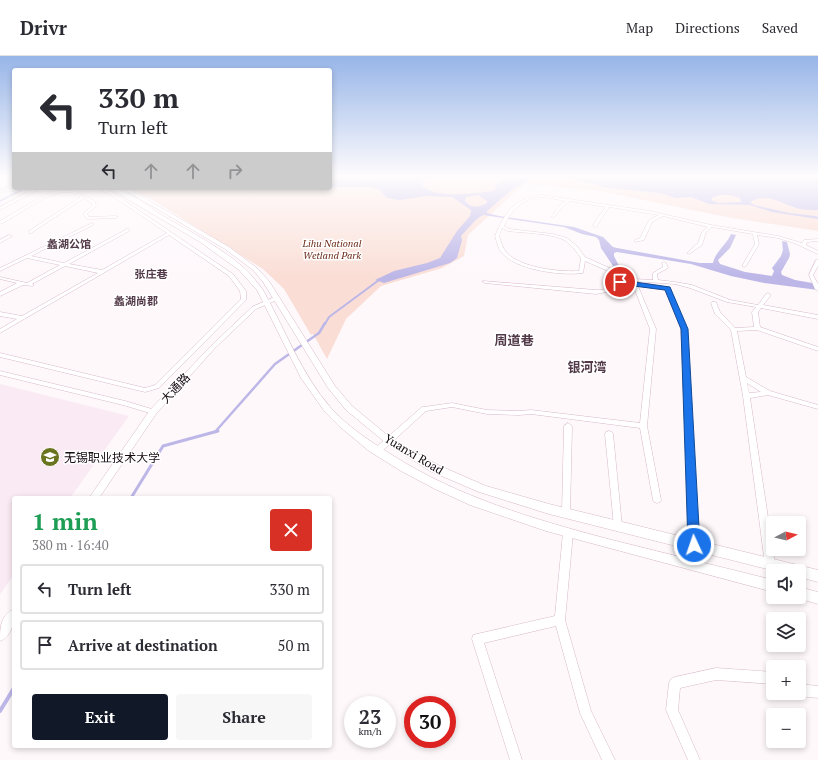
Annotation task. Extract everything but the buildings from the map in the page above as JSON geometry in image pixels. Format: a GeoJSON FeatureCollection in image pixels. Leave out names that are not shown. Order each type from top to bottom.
{"type":"FeatureCollection","features":[{"type":"Feature","properties":{"kind":"main road","name":"Yuanxi Road"},"geometry":{"type":"LineString","coordinates":[[149,211],[218,252],[250,278],[259,289],[296,360],[320,401],[340,423],[396,464],[476,504],[512,517],[766,584]]}},
{"type":"Feature","properties":{"kind":"main road","name":"Yuanxi Road"},"geometry":{"type":"LineString","coordinates":[[163,211],[227,248],[255,270],[266,281],[332,388],[349,408],[389,441],[434,468],[483,489],[566,513],[770,564]]}},
{"type":"Feature","properties":{"kind":"main road","name":"Yuanxi Road"},"geometry":{"type":"LineString","coordinates":[[806,573],[818,576]]}},
{"type":"Feature","properties":{"kind":"main road"},"geometry":{"type":"LineString","coordinates":[[806,595],[818,598]]}},
{"type":"Feature","properties":{"kind":"street"},"geometry":{"type":"LineString","coordinates":[[0,223],[21,211]]}},
{"type":"Feature","properties":{"kind":"street"},"geometry":{"type":"LineString","coordinates":[[30,232],[63,211]]}},
{"type":"Feature","properties":{"kind":"street"},"geometry":{"type":"LineString","coordinates":[[88,211],[84,214],[88,218],[116,217]]}},
{"type":"Feature","properties":{"kind":"street"},"geometry":{"type":"LineString","coordinates":[[0,355],[145,390],[157,387],[244,299],[243,291],[231,275],[136,211]]}},
{"type":"Feature","properties":{"kind":"street"},"geometry":{"type":"LineString","coordinates":[[512,211],[505,218],[497,236],[504,253],[514,261],[544,269],[568,273],[581,272],[583,258]]}},
{"type":"Feature","properties":{"kind":"street"},"geometry":{"type":"LineString","coordinates":[[553,217],[558,211]]}},
{"type":"Feature","properties":{"kind":"street"},"geometry":{"type":"LineString","coordinates":[[595,226],[598,217],[604,214],[606,211]]}},
{"type":"Feature","properties":{"kind":"street"},"geometry":{"type":"LineString","coordinates":[[637,211],[790,240],[818,253]]}},
{"type":"Feature","properties":{"kind":"street"},"geometry":{"type":"LineString","coordinates":[[637,241],[642,239],[650,222],[662,215]]}},
{"type":"Feature","properties":{"kind":"street"},"geometry":{"type":"LineString","coordinates":[[0,270],[92,224]]}},
{"type":"Feature","properties":{"kind":"street"},"geometry":{"type":"LineString","coordinates":[[689,253],[700,244],[704,232],[711,226]]}},
{"type":"Feature","properties":{"kind":"street"},"geometry":{"type":"LineString","coordinates":[[500,229],[553,235],[565,239],[575,247],[583,258],[633,280],[675,284],[692,288],[729,301],[818,317]]}},
{"type":"Feature","properties":{"kind":"street"},"geometry":{"type":"LineString","coordinates":[[28,284],[128,230]]}},
{"type":"Feature","properties":{"kind":"street"},"geometry":{"type":"LineString","coordinates":[[744,266],[757,244],[755,233]]}},
{"type":"Feature","properties":{"kind":"street"},"geometry":{"type":"LineString","coordinates":[[0,331],[170,234]]}},
{"type":"Feature","properties":{"kind":"street"},"geometry":{"type":"LineString","coordinates":[[0,242],[10,236]]}},
{"type":"Feature","properties":{"kind":"street"},"geometry":{"type":"LineString","coordinates":[[790,240],[818,240]]}},
{"type":"Feature","properties":{"kind":"street"},"geometry":{"type":"LineString","coordinates":[[803,246],[806,241]]}},
{"type":"Feature","properties":{"kind":"street"},"geometry":{"type":"LineString","coordinates":[[27,257],[102,272]]}},
{"type":"Feature","properties":{"kind":"street"},"geometry":{"type":"LineString","coordinates":[[818,261],[811,275],[818,289]]}},
{"type":"Feature","properties":{"kind":"street"},"geometry":{"type":"LineString","coordinates":[[582,266],[596,263]]}},
{"type":"Feature","properties":{"kind":"street"},"geometry":{"type":"LineString","coordinates":[[656,282],[655,273],[666,268],[664,263]]}},
{"type":"Feature","properties":{"kind":"street"},"geometry":{"type":"LineString","coordinates":[[0,278],[34,286]]}},
{"type":"Feature","properties":{"kind":"street"},"geometry":{"type":"LineString","coordinates":[[486,282],[596,292],[605,291],[610,285],[620,282],[667,289],[684,329],[694,545]]}},
{"type":"Feature","properties":{"kind":"street"},"geometry":{"type":"LineString","coordinates":[[0,294],[22,283]]}},
{"type":"Feature","properties":{"kind":"street"},"geometry":{"type":"LineString","coordinates":[[635,284],[653,329],[642,426],[657,500]]}},
{"type":"Feature","properties":{"kind":"street"},"geometry":{"type":"LineString","coordinates":[[757,328],[755,312],[768,295]]}},
{"type":"Feature","properties":{"kind":"street","name":"大通路"},"geometry":{"type":"LineString","coordinates":[[95,496],[153,412],[213,347],[254,308],[277,298]]}},
{"type":"Feature","properties":{"kind":"street"},"geometry":{"type":"LineString","coordinates":[[714,303],[718,313],[734,330],[746,396],[770,564]]}},
{"type":"Feature","properties":{"kind":"street"},"geometry":{"type":"LineString","coordinates":[[0,314],[22,318]]}},
{"type":"Feature","properties":{"kind":"street"},"geometry":{"type":"LineString","coordinates":[[734,330],[757,328],[818,349]]}},
{"type":"Feature","properties":{"kind":"street"},"geometry":{"type":"LineString","coordinates":[[0,373],[125,403],[153,412]]}},
{"type":"Feature","properties":{"kind":"street"},"geometry":{"type":"LineString","coordinates":[[743,378],[768,393],[818,407]]}},
{"type":"Feature","properties":{"kind":"street"},"geometry":{"type":"LineString","coordinates":[[746,396],[768,393]]}},
{"type":"Feature","properties":{"kind":"street"},"geometry":{"type":"LineString","coordinates":[[377,451],[424,409],[452,404],[487,412],[531,412],[642,426]]}},
{"type":"Feature","properties":{"kind":"street"},"geometry":{"type":"LineString","coordinates":[[566,513],[568,426]]}},
{"type":"Feature","properties":{"kind":"street"},"geometry":{"type":"LineString","coordinates":[[609,434],[618,526]]}},
{"type":"Feature","properties":{"kind":"street"},"geometry":{"type":"LineString","coordinates":[[568,533],[560,620],[586,713],[609,760]]}},
{"type":"Feature","properties":{"kind":"street"},"geometry":{"type":"LineString","coordinates":[[0,635],[12,618]]}},
{"type":"Feature","properties":{"kind":"street"},"geometry":{"type":"LineString","coordinates":[[516,760],[478,639],[560,620]]}},
{"type":"Feature","properties":{"kind":"street"},"geometry":{"type":"LineString","coordinates":[[694,760],[672,710],[675,683],[716,674],[766,678]]}},
{"type":"Feature","properties":{"kind":"street"},"geometry":{"type":"LineString","coordinates":[[806,691],[818,692]]}},
{"type":"Feature","properties":{"kind":"shaded area"},"geometry":{"type":"Polygon","coordinates":[[[471,211],[487,211],[487,213],[499,216],[574,227],[603,237],[613,247],[700,263],[713,263],[716,255],[731,234],[736,235],[730,248],[718,260],[720,264],[745,272],[772,276],[774,271],[772,268],[781,256],[783,250],[782,241],[787,242],[790,254],[781,272],[782,275],[795,280],[818,284],[818,290],[764,283],[731,276],[691,264],[617,252],[614,253],[614,256],[623,274],[616,275],[617,281],[607,280],[608,272],[613,266],[601,248],[599,240],[596,237],[582,234],[564,227],[483,215],[461,236],[462,240],[457,258],[450,263],[384,283],[375,280],[394,271],[427,263],[440,258],[457,231],[470,216],[471,211]]]}},
{"type":"Feature","properties":{"kind":"shaded area"},"geometry":{"type":"Polygon","coordinates":[[[768,211],[780,211],[815,216],[818,217],[818,219],[768,211]]]}},
{"type":"Feature","properties":{"kind":"shaded area","name":"无锡职业技术大学"},"geometry":{"type":"Polygon","coordinates":[[[0,384],[129,416],[71,496],[12,496],[12,578],[0,594],[0,384]]]}},
{"type":"Feature","properties":{"kind":"green space","name":"Lihu National Wetland Park"},"geometry":{"type":"Polygon","coordinates":[[[170,211],[495,211],[468,235],[464,256],[442,268],[381,286],[346,319],[327,359],[284,289],[263,269],[170,211]]]}},
{"type":"Feature","properties":{"kind":"green space"},"geometry":{"type":"Polygon","coordinates":[[[697,211],[818,211],[818,231],[732,218],[697,211]]]}},
{"type":"Feature","properties":{"kind":"waterway"},"geometry":{"type":"LineString","coordinates":[[325,324],[329,317],[379,280]]}},
{"type":"Feature","properties":{"kind":"waterway"},"geometry":{"type":"LineString","coordinates":[[215,432],[275,364],[319,333],[325,323]]}},
{"type":"Feature","properties":{"kind":"waterway"},"geometry":{"type":"LineString","coordinates":[[132,496],[163,446],[215,432]]}},
{"type":"Feature","properties":{"kind":"waterway"},"geometry":{"type":"LineString","coordinates":[[0,711],[12,691]]}},
{"type":"Feature","properties":{"kind":"place","name":"无锡职业技术大学"},"geometry":{"type":"Point","coordinates":[50,457]}},
{"type":"Feature","properties":{"kind":"district","name":"蠡湖公馆"},"geometry":{"type":"Point","coordinates":[69,244]}},
{"type":"Feature","properties":{"kind":"district","name":"张庄巷"},"geometry":{"type":"Point","coordinates":[151,274]}},
{"type":"Feature","properties":{"kind":"district","name":"蠡湖尚郡"},"geometry":{"type":"Point","coordinates":[136,301]}},
{"type":"Feature","properties":{"kind":"district","name":"周道巷"},"geometry":{"type":"Point","coordinates":[514,340]}},
{"type":"Feature","properties":{"kind":"district","name":"银河湾"},"geometry":{"type":"Point","coordinates":[587,367]}},
{"type":"Feature","properties":{"kind":"route"},"geometry":{"type":"LineString","coordinates":[[620,282],[667,289],[684,329],[694,545]]}}]}
